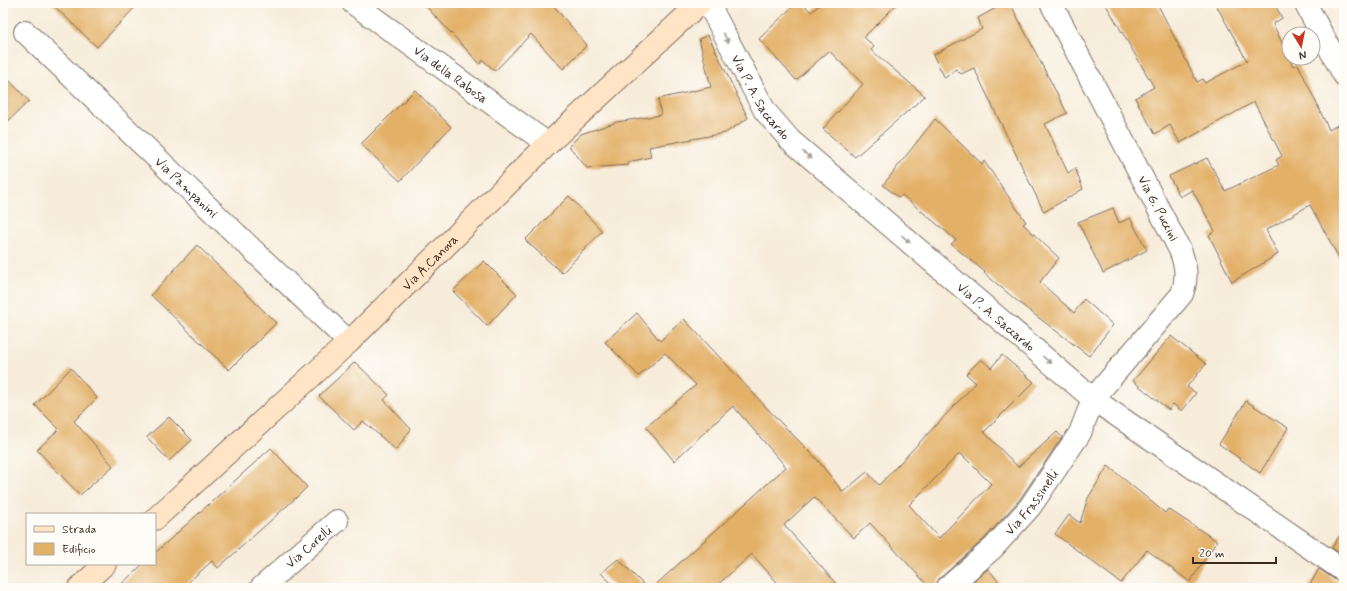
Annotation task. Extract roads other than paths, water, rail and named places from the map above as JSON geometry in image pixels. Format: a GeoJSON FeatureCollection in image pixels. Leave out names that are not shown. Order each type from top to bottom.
{"type":"FeatureCollection","features":[{"type":"Feature","properties":{"kind":"street","name":"Via della Rabosa"},"geometry":{"type":"LineString","coordinates":[[354,3],[548,144]]}},
{"type":"Feature","properties":{"kind":"street","name":"Via A.Canova"},"geometry":{"type":"LineString","coordinates":[[156,518],[349,342],[548,144],[700,3]]}},
{"type":"Feature","properties":{"kind":"street","name":"Via P. A. Saccardo"},"geometry":{"type":"LineString","coordinates":[[708,3],[764,111],[790,140],[1093,399],[1344,572]]}},
{"type":"Feature","properties":{"kind":"street","name":"Via G. Puccini"},"geometry":{"type":"LineString","coordinates":[[1051,3],[1180,250],[1187,273],[1182,294],[1093,399]]}},
{"type":"Feature","properties":{"kind":"street"},"geometry":{"type":"LineString","coordinates":[[1305,3],[1344,75]]}},
{"type":"Feature","properties":{"kind":"street","name":"Via Pampanini"},"geometry":{"type":"LineString","coordinates":[[24,32],[349,342]]}},
{"type":"Feature","properties":{"kind":"street","name":"Via Frassinelli"},"geometry":{"type":"LineString","coordinates":[[947,588],[993,548],[1030,507],[1080,433],[1093,399]]}},
{"type":"Feature","properties":{"kind":"street","name":"Via Corelli"},"geometry":{"type":"LineString","coordinates":[[261,588],[337,521]]}},
{"type":"Feature","properties":{"kind":"street"},"geometry":{"type":"LineString","coordinates":[[79,588],[104,565]]}}]}
